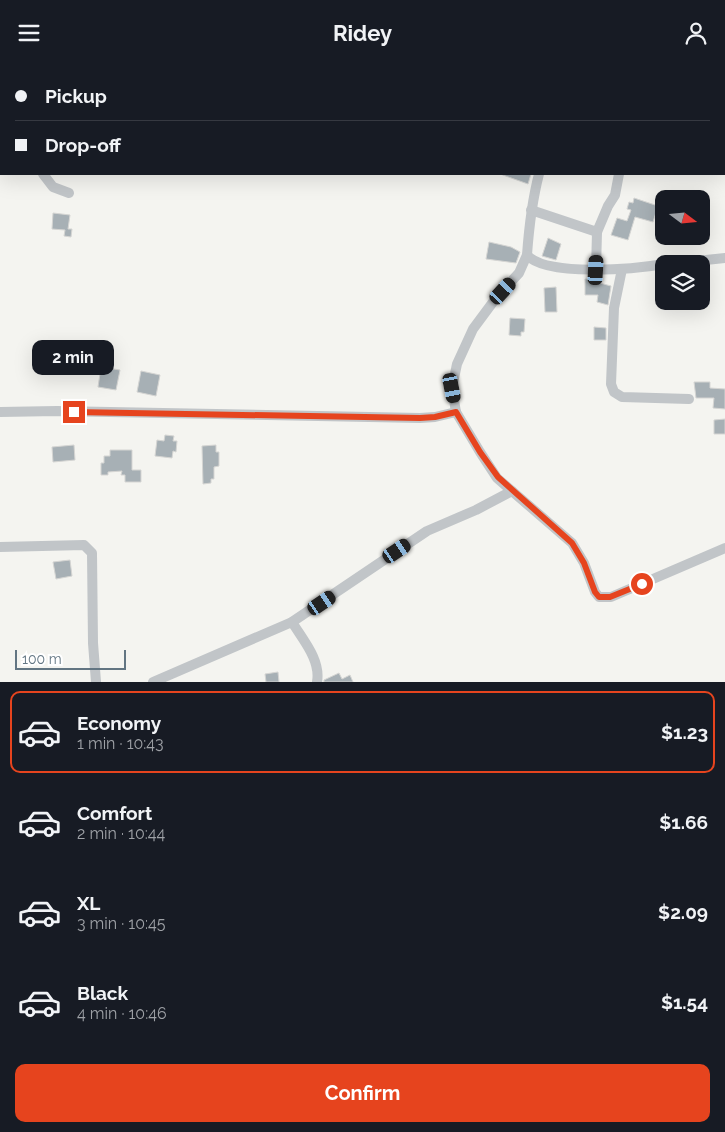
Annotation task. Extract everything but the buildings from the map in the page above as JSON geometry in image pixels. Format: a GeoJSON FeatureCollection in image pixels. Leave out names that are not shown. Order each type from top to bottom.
{"type":"FeatureCollection","features":[{"type":"Feature","properties":{"kind":"street"},"geometry":{"type":"LineString","coordinates":[[43,175],[53,187],[69,193]]}},
{"type":"Feature","properties":{"kind":"street"},"geometry":{"type":"LineString","coordinates":[[539,175],[531,210],[527,255],[519,273],[496,298],[473,329],[457,364],[452,388],[456,412],[480,452],[498,477],[572,543],[578,551],[595,592],[599,597],[610,597],[725,548]]}},
{"type":"Feature","properties":{"kind":"street"},"geometry":{"type":"LineString","coordinates":[[596,270],[597,232],[615,195],[619,175]]}},
{"type":"Feature","properties":{"kind":"street"},"geometry":{"type":"LineString","coordinates":[[531,210],[597,232]]}},
{"type":"Feature","properties":{"kind":"street"},"geometry":{"type":"LineString","coordinates":[[527,255],[533,261],[540,264],[596,270],[655,265]]}},
{"type":"Feature","properties":{"kind":"street"},"geometry":{"type":"LineString","coordinates":[[710,260],[725,258]]}},
{"type":"Feature","properties":{"kind":"street"},"geometry":{"type":"LineString","coordinates":[[622,269],[614,308],[612,389],[622,397],[689,399]]}},
{"type":"Feature","properties":{"kind":"street"},"geometry":{"type":"LineString","coordinates":[[0,413],[76,412],[420,418],[456,412]]}},
{"type":"Feature","properties":{"kind":"street"},"geometry":{"type":"LineString","coordinates":[[153,682],[292,622],[427,531],[476,510],[512,491]]}},
{"type":"Feature","properties":{"kind":"street"},"geometry":{"type":"LineString","coordinates":[[0,547],[84,545],[92,553],[93,643],[96,682]]}},
{"type":"Feature","properties":{"kind":"street"},"geometry":{"type":"LineString","coordinates":[[292,622],[315,659],[318,668],[317,682]]}},
{"type":"Feature","properties":{"kind":"route"},"geometry":{"type":"LineString","coordinates":[[74,412],[420,418],[456,412],[480,452],[498,477],[572,543],[584,563],[595,592],[599,597],[610,597],[642,584]]}}]}
